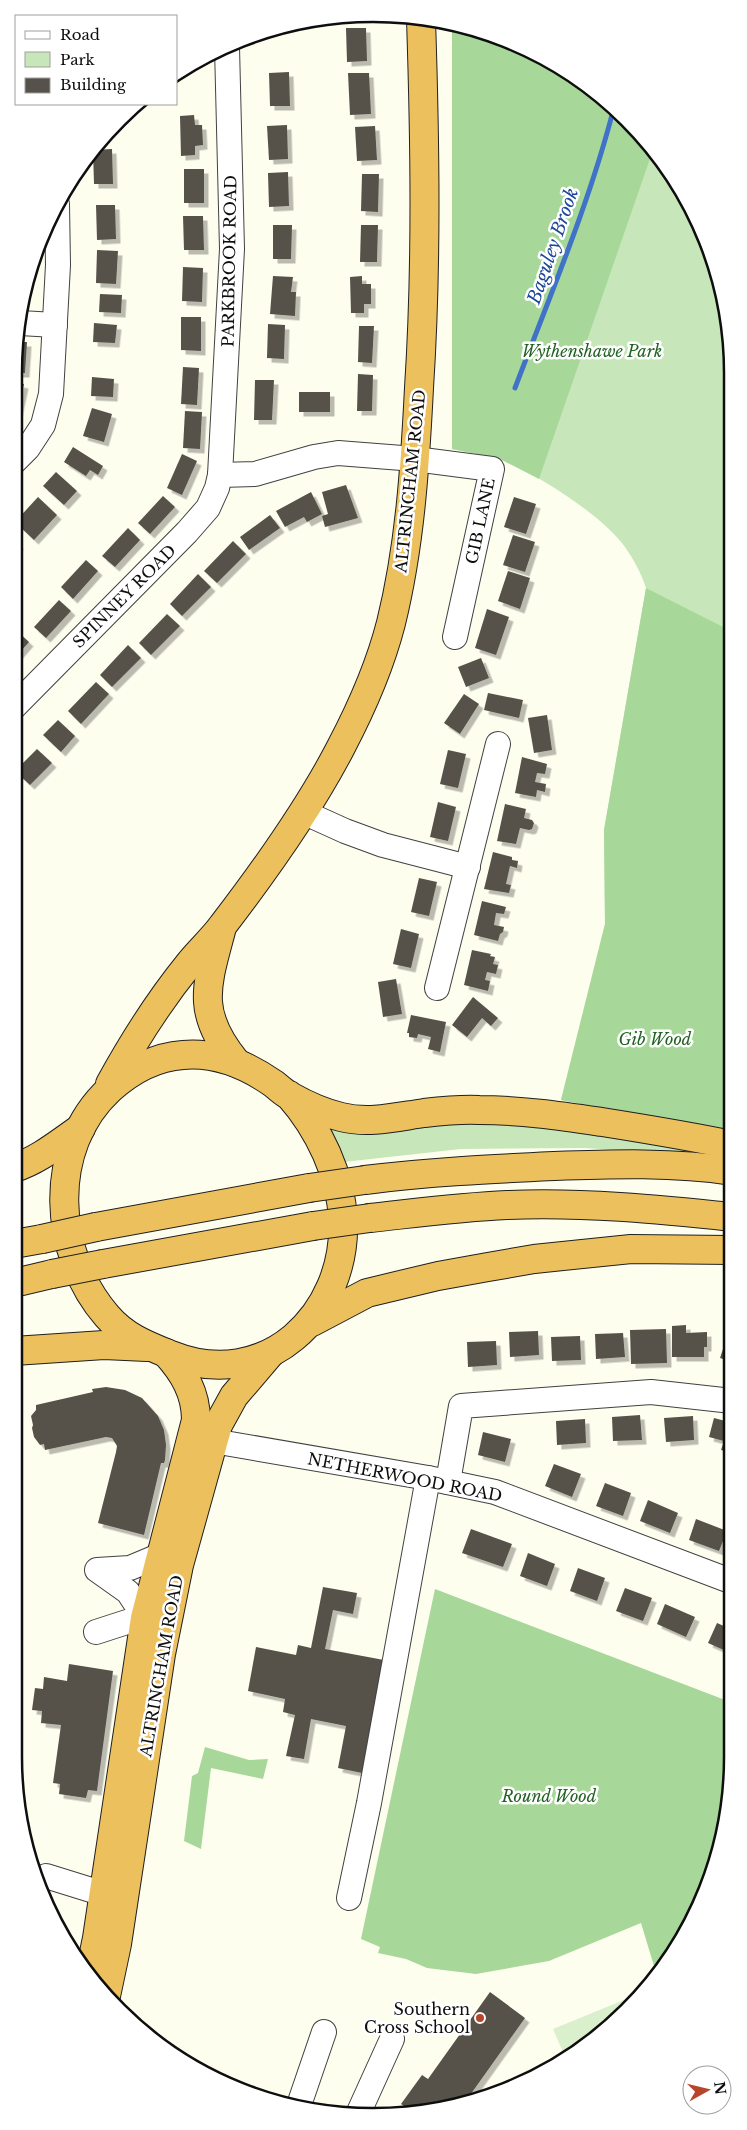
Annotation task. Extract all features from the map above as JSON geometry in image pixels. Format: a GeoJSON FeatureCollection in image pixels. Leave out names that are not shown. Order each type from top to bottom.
{"type":"FeatureCollection","features":[{"type":"Feature","properties":{"kind":"highway","name":"ALTRINCHAM ROAD"},"geometry":{"type":"LineString","coordinates":[[104,1094],[127,1052],[163,1000],[190,963],[222,927],[303,812],[341,747],[368,691],[390,627],[404,557],[415,459],[422,340],[426,200],[421,26]]}},
{"type":"Feature","properties":{"kind":"highway","name":"ALTRINCHAM ROAD"},"geometry":{"type":"LineString","coordinates":[[222,927],[210,974],[206,1000],[211,1022],[225,1048],[236,1062]]}},
{"type":"Feature","properties":{"kind":"highway"},"geometry":{"type":"LineString","coordinates":[[289,1095],[311,1123],[328,1158],[336,1183],[343,1220],[342,1248],[325,1302],[309,1324],[284,1346],[269,1355],[246,1362],[225,1364],[182,1360],[157,1350],[120,1330],[108,1318],[88,1289],[73,1255],[66,1224],[64,1194],[70,1159],[86,1117],[104,1094],[130,1073],[165,1058],[191,1054],[236,1062],[271,1082],[289,1095],[328,1113],[361,1120],[379,1120],[454,1110],[527,1111],[676,1134],[724,1143]]}},
{"type":"Feature","properties":{"kind":"highway"},"geometry":{"type":"LineString","coordinates":[[22,1166],[44,1154],[81,1128]]}},
{"type":"Feature","properties":{"kind":"highway"},"geometry":{"type":"LineString","coordinates":[[22,1243],[96,1226],[309,1188],[470,1169],[620,1164],[724,1169]]}},
{"type":"Feature","properties":{"kind":"highway"},"geometry":{"type":"LineString","coordinates":[[22,1281],[103,1264],[313,1226],[370,1218],[508,1205],[613,1207],[724,1216]]}},
{"type":"Feature","properties":{"kind":"highway"},"geometry":{"type":"LineString","coordinates":[[309,1324],[367,1293],[488,1266],[534,1259],[631,1249],[724,1250]]}},
{"type":"Feature","properties":{"kind":"highway"},"geometry":{"type":"LineString","coordinates":[[22,1350],[104,1345],[157,1350]]}},
{"type":"Feature","properties":{"kind":"highway","name":"ALTRINCHAM ROAD"},"geometry":{"type":"LineString","coordinates":[[91,1965],[104,1894],[145,1618],[196,1420],[196,1403],[190,1386],[157,1350]]}},
{"type":"Feature","properties":{"kind":"highway","name":"ALTRINCHAM ROAD"},"geometry":{"type":"LineString","coordinates":[[108,1986],[117,1944],[161,1654],[179,1565],[218,1425],[230,1403],[269,1355]]}},
{"type":"Feature","properties":{"kind":"street","name":"PARKBROOK ROAD"},"geometry":{"type":"LineString","coordinates":[[220,475],[232,250],[227,55]]}},
{"type":"Feature","properties":{"kind":"street"},"geometry":{"type":"LineString","coordinates":[[22,454],[43,425],[51,394],[58,265],[58,220]]}},
{"type":"Feature","properties":{"kind":"street"},"geometry":{"type":"LineString","coordinates":[[27,323],[55,325]]}},
{"type":"Feature","properties":{"kind":"street","name":"GIB LANE"},"geometry":{"type":"LineString","coordinates":[[220,475],[254,474],[314,457],[338,453],[415,459],[492,469],[455,637]]}},
{"type":"Feature","properties":{"kind":"street","name":"SPINNEY ROAD"},"geometry":{"type":"LineString","coordinates":[[22,699],[198,520],[213,497],[220,475]]}},
{"type":"Feature","properties":{"kind":"street"},"geometry":{"type":"LineString","coordinates":[[437,988],[498,744]]}},
{"type":"Feature","properties":{"kind":"street"},"geometry":{"type":"LineString","coordinates":[[303,812],[345,831],[383,845],[468,867]]}},
{"type":"Feature","properties":{"kind":"street"},"geometry":{"type":"LineString","coordinates":[[349,1898],[438,1480],[461,1406],[651,1392],[724,1400]]}},
{"type":"Feature","properties":{"kind":"street","name":"NETHERWOOD ROAD"},"geometry":{"type":"LineString","coordinates":[[213,1441],[438,1480],[502,1494],[724,1579]]}},
{"type":"Feature","properties":{"kind":"street"},"geometry":{"type":"LineString","coordinates":[[96,1632],[145,1618],[128,1592],[98,1570],[130,1568],[161,1555]]}},
{"type":"Feature","properties":{"kind":"street"},"geometry":{"type":"LineString","coordinates":[[46,1876],[104,1894]]}},
{"type":"Feature","properties":{"kind":"street"},"geometry":{"type":"LineString","coordinates":[[302,2100],[324,2032]]}},
{"type":"Feature","properties":{"kind":"street"},"geometry":{"type":"LineString","coordinates":[[361,2107],[392,2039]]}},
{"type":"Feature","properties":{"kind":"green space"},"geometry":{"type":"Polygon","coordinates":[[[452,31],[508,49],[569,82],[622,125],[650,158],[539,479],[500,459],[452,449],[452,31]]]}},
{"type":"Feature","properties":{"kind":"green space","name":"Wythenshawe Park"},"geometry":{"type":"Polygon","coordinates":[[[465,34],[508,49],[549,70],[587,95],[622,125],[652,160],[677,198],[698,239],[713,283],[724,351],[724,1131],[561,1100],[605,924],[604,830],[646,588],[637,567],[625,547],[615,535],[585,509],[550,485],[500,459],[452,449],[458,155],[465,34]]]}},
{"type":"Feature","properties":{"kind":"green space","name":"Gib Wood"},"geometry":{"type":"Polygon","coordinates":[[[646,588],[724,627],[724,1131],[561,1100],[605,924],[604,830],[646,588]]]}},
{"type":"Feature","properties":{"kind":"green space"},"geometry":{"type":"Polygon","coordinates":[[[471,1121],[582,1132],[706,1152],[707,1155],[583,1148],[461,1149],[344,1162],[327,1125],[471,1121]]]}},
{"type":"Feature","properties":{"kind":"green space","name":"Round Wood"},"geometry":{"type":"Polygon","coordinates":[[[435,1589],[724,1700],[724,1779],[713,1847],[698,1891],[688,1912],[654,1967],[641,1923],[549,1961],[476,1974],[427,1968],[406,1959],[378,1953],[380,1947],[361,1939],[435,1589]]]}},
{"type":"Feature","properties":{"kind":"green space"},"geometry":{"type":"Polygon","coordinates":[[[205,1747],[249,1760],[268,1759],[263,1779],[211,1768],[201,1849],[184,1841],[192,1776],[198,1773],[205,1747]]]}},
{"type":"Feature","properties":{"kind":"green space"},"geometry":{"type":"Polygon","coordinates":[[[628,1998],[587,2035],[563,2052],[553,2029],[628,1998]]]}},
{"type":"Feature","properties":{"kind":"building"},"geometry":{"type":"Polygon","coordinates":[[[346,28],[366,28],[367,61],[347,62],[346,28]]]}},
{"type":"Feature","properties":{"kind":"building"},"geometry":{"type":"Polygon","coordinates":[[[289,72],[290,106],[270,106],[269,73],[289,72]]]}},
{"type":"Feature","properties":{"kind":"building"},"geometry":{"type":"Polygon","coordinates":[[[348,73],[369,73],[371,114],[350,115],[348,73]]]}},
{"type":"Feature","properties":{"kind":"building"},"geometry":{"type":"Polygon","coordinates":[[[194,115],[195,125],[202,125],[203,145],[195,146],[195,155],[181,156],[180,116],[194,115]]]}},
{"type":"Feature","properties":{"kind":"building"},"geometry":{"type":"Polygon","coordinates":[[[287,125],[288,159],[269,160],[267,126],[287,125]]]}},
{"type":"Feature","properties":{"kind":"building"},"geometry":{"type":"Polygon","coordinates":[[[375,126],[377,160],[357,161],[355,127],[375,126]]]}},
{"type":"Feature","properties":{"kind":"building"},"geometry":{"type":"Polygon","coordinates":[[[104,149],[112,149],[113,184],[94,184],[93,162],[104,149]]]}},
{"type":"Feature","properties":{"kind":"building"},"geometry":{"type":"Polygon","coordinates":[[[184,169],[204,169],[204,203],[184,203],[184,169]]]}},
{"type":"Feature","properties":{"kind":"building"},"geometry":{"type":"Polygon","coordinates":[[[288,172],[289,206],[269,207],[268,173],[288,172]]]}},
{"type":"Feature","properties":{"kind":"building"},"geometry":{"type":"Polygon","coordinates":[[[362,174],[379,174],[378,212],[361,211],[362,174]]]}},
{"type":"Feature","properties":{"kind":"building"},"geometry":{"type":"Polygon","coordinates":[[[96,205],[115,205],[116,239],[97,240],[96,205]]]}},
{"type":"Feature","properties":{"kind":"building"},"geometry":{"type":"Polygon","coordinates":[[[183,216],[203,216],[204,250],[184,250],[183,216]]]}},
{"type":"Feature","properties":{"kind":"building"},"geometry":{"type":"Polygon","coordinates":[[[273,225],[292,225],[291,259],[273,259],[273,225]]]}},
{"type":"Feature","properties":{"kind":"building"},"geometry":{"type":"Polygon","coordinates":[[[361,225],[378,225],[377,262],[360,262],[361,225]]]}},
{"type":"Feature","properties":{"kind":"building"},"geometry":{"type":"Polygon","coordinates":[[[97,250],[118,251],[116,284],[96,283],[97,250]]]}},
{"type":"Feature","properties":{"kind":"building"},"geometry":{"type":"Polygon","coordinates":[[[183,267],[203,268],[202,302],[182,301],[183,267]]]}},
{"type":"Feature","properties":{"kind":"building"},"geometry":{"type":"Polygon","coordinates":[[[273,276],[293,277],[291,292],[296,292],[295,316],[270,314],[273,276]]]}},
{"type":"Feature","properties":{"kind":"building"},"geometry":{"type":"Polygon","coordinates":[[[362,276],[362,284],[371,284],[371,304],[364,304],[364,313],[351,313],[350,277],[362,276]]]}},
{"type":"Feature","properties":{"kind":"building"},"geometry":{"type":"Polygon","coordinates":[[[100,294],[122,295],[121,313],[99,312],[100,294]]]}},
{"type":"Feature","properties":{"kind":"building"},"geometry":{"type":"Polygon","coordinates":[[[181,317],[201,317],[201,351],[181,350],[181,317]]]}},
{"type":"Feature","properties":{"kind":"building"},"geometry":{"type":"Polygon","coordinates":[[[94,323],[117,325],[115,343],[93,342],[94,323]]]}},
{"type":"Feature","properties":{"kind":"building"},"geometry":{"type":"Polygon","coordinates":[[[268,324],[285,325],[284,359],[267,358],[268,324]]]}},
{"type":"Feature","properties":{"kind":"building"},"geometry":{"type":"Polygon","coordinates":[[[359,326],[374,326],[372,363],[358,362],[359,326]]]}},
{"type":"Feature","properties":{"kind":"building"},"geometry":{"type":"Polygon","coordinates":[[[24,342],[27,342],[25,373],[22,373],[23,351],[24,342]]]}},
{"type":"Feature","properties":{"kind":"building"},"geometry":{"type":"Polygon","coordinates":[[[183,367],[199,368],[197,405],[181,404],[183,367]]]}},
{"type":"Feature","properties":{"kind":"building"},"geometry":{"type":"Polygon","coordinates":[[[358,374],[373,375],[372,411],[357,411],[358,374]]]}},
{"type":"Feature","properties":{"kind":"building"},"geometry":{"type":"Polygon","coordinates":[[[92,377],[114,379],[113,397],[91,396],[92,377]]]}},
{"type":"Feature","properties":{"kind":"building"},"geometry":{"type":"Polygon","coordinates":[[[255,380],[274,380],[272,420],[254,420],[255,380]]]}},
{"type":"Feature","properties":{"kind":"building"},"geometry":{"type":"Polygon","coordinates":[[[299,392],[330,392],[330,412],[299,412],[299,392]]]}},
{"type":"Feature","properties":{"kind":"building"},"geometry":{"type":"Polygon","coordinates":[[[92,408],[112,414],[104,442],[83,436],[92,408]]]}},
{"type":"Feature","properties":{"kind":"building"},"geometry":{"type":"Polygon","coordinates":[[[185,411],[202,412],[200,449],[183,448],[185,411]]]}},
{"type":"Feature","properties":{"kind":"building"},"geometry":{"type":"Polygon","coordinates":[[[73,447],[103,466],[98,475],[90,470],[86,476],[64,462],[73,447]]]}},
{"type":"Feature","properties":{"kind":"building"},"geometry":{"type":"Polygon","coordinates":[[[182,454],[197,461],[182,495],[167,488],[182,454]]]}},
{"type":"Feature","properties":{"kind":"building"},"geometry":{"type":"Polygon","coordinates":[[[56,472],[77,491],[64,505],[43,486],[56,472]]]}},
{"type":"Feature","properties":{"kind":"building"},"geometry":{"type":"Polygon","coordinates":[[[346,485],[358,518],[325,527],[322,516],[328,514],[322,492],[346,485]]]}},
{"type":"Feature","properties":{"kind":"building"},"geometry":{"type":"Polygon","coordinates":[[[311,492],[322,514],[307,522],[304,517],[285,527],[276,511],[311,492]]]}},
{"type":"Feature","properties":{"kind":"building"},"geometry":{"type":"Polygon","coordinates":[[[163,496],[175,507],[150,534],[138,523],[163,496]]]}},
{"type":"Feature","properties":{"kind":"building"},"geometry":{"type":"Polygon","coordinates":[[[38,497],[57,515],[34,540],[22,529],[22,514],[38,497]]]}},
{"type":"Feature","properties":{"kind":"building"},"geometry":{"type":"Polygon","coordinates":[[[514,497],[536,504],[526,534],[504,527],[514,497]]]}},
{"type":"Feature","properties":{"kind":"building"},"geometry":{"type":"Polygon","coordinates":[[[270,515],[280,528],[249,550],[240,537],[270,515]]]}},
{"type":"Feature","properties":{"kind":"building"},"geometry":{"type":"Polygon","coordinates":[[[128,528],[140,540],[115,567],[102,556],[128,528]]]}},
{"type":"Feature","properties":{"kind":"building"},"geometry":{"type":"Polygon","coordinates":[[[513,535],[535,542],[525,572],[503,565],[513,535]]]}},
{"type":"Feature","properties":{"kind":"building"},"geometry":{"type":"Polygon","coordinates":[[[233,541],[246,554],[217,583],[204,571],[233,541]]]}},
{"type":"Feature","properties":{"kind":"building"},"geometry":{"type":"Polygon","coordinates":[[[86,560],[98,571],[73,599],[61,587],[86,560]]]}},
{"type":"Feature","properties":{"kind":"building"},"geometry":{"type":"Polygon","coordinates":[[[508,571],[530,578],[520,609],[498,601],[508,571]]]}},
{"type":"Feature","properties":{"kind":"building"},"geometry":{"type":"Polygon","coordinates":[[[198,574],[211,587],[182,616],[170,604],[198,574]]]}},
{"type":"Feature","properties":{"kind":"building"},"geometry":{"type":"Polygon","coordinates":[[[59,600],[71,611],[46,638],[34,627],[59,600]]]}},
{"type":"Feature","properties":{"kind":"building"},"geometry":{"type":"Polygon","coordinates":[[[487,609],[509,617],[496,655],[475,648],[487,609]]]}},
{"type":"Feature","properties":{"kind":"building"},"geometry":{"type":"Polygon","coordinates":[[[167,614],[180,626],[151,655],[139,643],[167,614]]]}},
{"type":"Feature","properties":{"kind":"building"},"geometry":{"type":"Polygon","coordinates":[[[22,636],[29,642],[22,650],[22,636]]]}},
{"type":"Feature","properties":{"kind":"building"},"geometry":{"type":"Polygon","coordinates":[[[128,645],[141,658],[112,687],[100,675],[128,645]]]}},
{"type":"Feature","properties":{"kind":"building"},"geometry":{"type":"Polygon","coordinates":[[[481,658],[489,678],[466,687],[458,667],[481,658]]]}},
{"type":"Feature","properties":{"kind":"building"},"geometry":{"type":"Polygon","coordinates":[[[96,682],[109,694],[81,724],[68,711],[96,682]]]}},
{"type":"Feature","properties":{"kind":"building"},"geometry":{"type":"Polygon","coordinates":[[[488,693],[523,700],[519,718],[484,710],[488,693]]]}},
{"type":"Feature","properties":{"kind":"building"},"geometry":{"type":"Polygon","coordinates":[[[464,694],[479,704],[460,734],[444,723],[464,694]]]}},
{"type":"Feature","properties":{"kind":"building"},"geometry":{"type":"Polygon","coordinates":[[[547,715],[552,750],[534,753],[528,718],[547,715]]]}},
{"type":"Feature","properties":{"kind":"building"},"geometry":{"type":"Polygon","coordinates":[[[58,720],[75,736],[61,752],[43,735],[58,720]]]}},
{"type":"Feature","properties":{"kind":"building"},"geometry":{"type":"Polygon","coordinates":[[[37,749],[52,763],[30,785],[22,778],[22,764],[37,749]]]}},
{"type":"Feature","properties":{"kind":"building"},"geometry":{"type":"Polygon","coordinates":[[[448,750],[466,754],[458,788],[440,784],[448,750]]]}},
{"type":"Feature","properties":{"kind":"building"},"geometry":{"type":"Polygon","coordinates":[[[522,757],[547,764],[545,774],[537,773],[535,782],[546,784],[545,792],[537,790],[536,797],[515,793],[522,757]]]}},
{"type":"Feature","properties":{"kind":"building"},"geometry":{"type":"Polygon","coordinates":[[[438,802],[456,807],[448,841],[430,837],[438,802]]]}},
{"type":"Feature","properties":{"kind":"building"},"geometry":{"type":"Polygon","coordinates":[[[505,804],[526,809],[524,818],[532,820],[534,823],[532,829],[520,828],[516,844],[497,841],[505,804]]]}},
{"type":"Feature","properties":{"kind":"building"},"geometry":{"type":"Polygon","coordinates":[[[493,852],[512,857],[512,860],[518,861],[517,868],[510,866],[506,884],[511,885],[509,893],[484,889],[493,852]]]}},
{"type":"Feature","properties":{"kind":"building"},"geometry":{"type":"Polygon","coordinates":[[[419,878],[437,882],[429,916],[411,912],[419,878]]]}},
{"type":"Feature","properties":{"kind":"building"},"geometry":{"type":"Polygon","coordinates":[[[482,901],[506,907],[504,914],[496,913],[494,925],[504,927],[498,941],[474,935],[482,901]]]}},
{"type":"Feature","properties":{"kind":"building"},"geometry":{"type":"Polygon","coordinates":[[[401,929],[419,934],[411,968],[393,964],[401,929]]]}},
{"type":"Feature","properties":{"kind":"building"},"geometry":{"type":"Polygon","coordinates":[[[472,950],[491,954],[490,956],[495,957],[493,964],[498,965],[496,974],[487,972],[485,980],[490,981],[488,991],[464,985],[472,950]]]}},
{"type":"Feature","properties":{"kind":"building"},"geometry":{"type":"Polygon","coordinates":[[[396,979],[402,1014],[383,1017],[378,982],[396,979]]]}},
{"type":"Feature","properties":{"kind":"building"},"geometry":{"type":"Polygon","coordinates":[[[473,997],[498,1018],[491,1026],[482,1018],[467,1037],[452,1025],[473,997]]]}},
{"type":"Feature","properties":{"kind":"building"},"geometry":{"type":"Polygon","coordinates":[[[411,1015],[446,1022],[440,1052],[428,1049],[431,1037],[418,1034],[417,1038],[409,1037],[409,1033],[407,1033],[411,1015]]]}},
{"type":"Feature","properties":{"kind":"building"},"geometry":{"type":"Polygon","coordinates":[[[686,1325],[686,1333],[707,1332],[707,1347],[704,1347],[704,1357],[672,1357],[672,1326],[686,1325]]]}},
{"type":"Feature","properties":{"kind":"building"},"geometry":{"type":"Polygon","coordinates":[[[666,1329],[667,1363],[631,1364],[630,1330],[666,1329]]]}},
{"type":"Feature","properties":{"kind":"building"},"geometry":{"type":"Polygon","coordinates":[[[538,1331],[539,1355],[510,1357],[509,1332],[538,1331]]]}},
{"type":"Feature","properties":{"kind":"building"},"geometry":{"type":"Polygon","coordinates":[[[623,1333],[625,1357],[596,1359],[595,1334],[623,1333]]]}},
{"type":"Feature","properties":{"kind":"building"},"geometry":{"type":"Polygon","coordinates":[[[580,1336],[581,1360],[552,1361],[551,1337],[580,1336]]]}},
{"type":"Feature","properties":{"kind":"building"},"geometry":{"type":"Polygon","coordinates":[[[496,1341],[497,1365],[468,1367],[467,1342],[496,1341]]]}},
{"type":"Feature","properties":{"kind":"building"},"geometry":{"type":"Polygon","coordinates":[[[724,1346],[724,1359],[720,1358],[724,1346]]]}},
{"type":"Feature","properties":{"kind":"building"},"geometry":{"type":"Polygon","coordinates":[[[106,1387],[125,1390],[142,1398],[158,1416],[164,1430],[165,1460],[164,1463],[161,1463],[144,1535],[98,1523],[117,1446],[112,1438],[106,1437],[45,1450],[44,1444],[40,1445],[34,1437],[31,1416],[36,1410],[36,1405],[93,1392],[92,1389],[106,1387]]]}},
{"type":"Feature","properties":{"kind":"building"},"geometry":{"type":"Polygon","coordinates":[[[640,1415],[642,1440],[613,1441],[612,1417],[640,1415]]]}},
{"type":"Feature","properties":{"kind":"building"},"geometry":{"type":"Polygon","coordinates":[[[693,1416],[694,1440],[666,1442],[664,1418],[693,1416]]]}},
{"type":"Feature","properties":{"kind":"building"},"geometry":{"type":"Polygon","coordinates":[[[714,1418],[724,1421],[724,1441],[709,1437],[714,1418]]]}},
{"type":"Feature","properties":{"kind":"building"},"geometry":{"type":"Polygon","coordinates":[[[585,1419],[586,1443],[557,1445],[556,1421],[585,1419]]]}},
{"type":"Feature","properties":{"kind":"building"},"geometry":{"type":"Polygon","coordinates":[[[483,1432],[511,1439],[505,1462],[478,1455],[483,1432]]]}},
{"type":"Feature","properties":{"kind":"building"},"geometry":{"type":"Polygon","coordinates":[[[554,1464],[581,1474],[572,1497],[545,1486],[554,1464]]]}},
{"type":"Feature","properties":{"kind":"building"},"geometry":{"type":"Polygon","coordinates":[[[605,1483],[631,1493],[623,1516],[596,1506],[605,1483]]]}},
{"type":"Feature","properties":{"kind":"building"},"geometry":{"type":"Polygon","coordinates":[[[648,1500],[678,1513],[670,1533],[640,1521],[648,1500]]]}},
{"type":"Feature","properties":{"kind":"building"},"geometry":{"type":"Polygon","coordinates":[[[696,1519],[724,1530],[724,1538],[719,1551],[689,1540],[696,1519]]]}},
{"type":"Feature","properties":{"kind":"building"},"geometry":{"type":"Polygon","coordinates":[[[471,1529],[512,1544],[503,1567],[462,1553],[471,1529]]]}},
{"type":"Feature","properties":{"kind":"building"},"geometry":{"type":"Polygon","coordinates":[[[528,1553],[555,1564],[547,1586],[520,1576],[528,1553]]]}},
{"type":"Feature","properties":{"kind":"building"},"geometry":{"type":"Polygon","coordinates":[[[578,1568],[605,1578],[597,1601],[570,1591],[578,1568]]]}},
{"type":"Feature","properties":{"kind":"building"},"geometry":{"type":"Polygon","coordinates":[[[323,1587],[357,1593],[353,1614],[333,1610],[325,1649],[384,1660],[362,1773],[338,1768],[346,1726],[311,1719],[304,1759],[286,1756],[295,1715],[283,1712],[285,1699],[248,1691],[256,1647],[296,1655],[298,1645],[311,1648],[323,1587]]]}},
{"type":"Feature","properties":{"kind":"building"},"geometry":{"type":"Polygon","coordinates":[[[625,1588],[652,1598],[643,1621],[616,1611],[625,1588]]]}},
{"type":"Feature","properties":{"kind":"building"},"geometry":{"type":"Polygon","coordinates":[[[665,1604],[695,1617],[686,1637],[657,1624],[665,1604]]]}},
{"type":"Feature","properties":{"kind":"building"},"geometry":{"type":"Polygon","coordinates":[[[717,1623],[724,1626],[724,1650],[708,1643],[717,1623]]]}},
{"type":"Feature","properties":{"kind":"building"},"geometry":{"type":"Polygon","coordinates":[[[69,1664],[113,1671],[97,1791],[88,1790],[86,1798],[59,1794],[60,1784],[53,1783],[61,1725],[41,1723],[42,1711],[32,1710],[35,1688],[43,1689],[44,1677],[67,1681],[69,1664]]]}},
{"type":"Feature","properties":{"kind":"building"},"geometry":{"type":"Polygon","coordinates":[[[490,1992],[525,2018],[471,2094],[442,2101],[404,2106],[401,2104],[422,2075],[428,2079],[490,1992]]]}},
{"type":"Feature","properties":{"kind":"waterway","name":"Baguley Brook"},"geometry":{"type":"LineString","coordinates":[[515,388],[580,216],[612,116]]}},
{"type":"Feature","properties":{"kind":"place","name":"Southern Cross School"},"geometry":{"type":"Point","coordinates":[480,2018]}}]}
